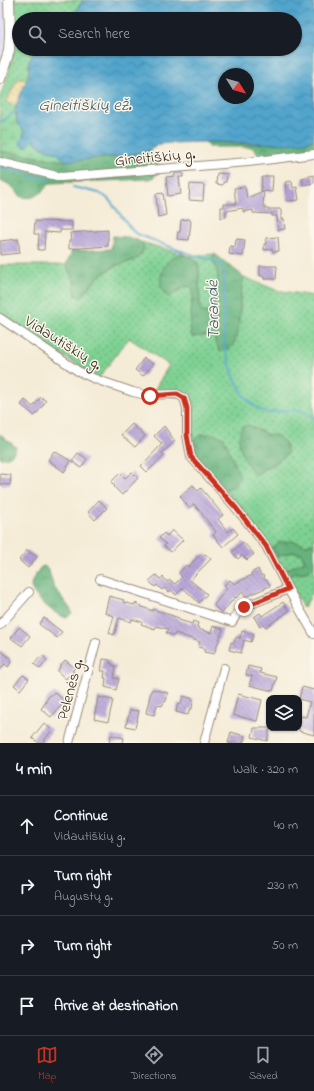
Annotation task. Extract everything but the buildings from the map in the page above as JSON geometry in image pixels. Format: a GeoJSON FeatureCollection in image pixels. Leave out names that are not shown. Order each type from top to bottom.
{"type":"FeatureCollection","features":[{"type":"Feature","properties":{"kind":"street"},"geometry":{"type":"LineString","coordinates":[[0,79],[9,51],[9,0]]}},
{"type":"Feature","properties":{"kind":"street","name":"Gineitiškių g."},"geometry":{"type":"LineString","coordinates":[[0,162],[61,177],[248,162],[314,154]]}},
{"type":"Feature","properties":{"kind":"street","name":"Vidautiškių g."},"geometry":{"type":"LineString","coordinates":[[0,318],[78,371],[95,379],[146,395],[177,394],[184,398],[187,408],[187,435],[191,457],[236,508],[266,546],[288,589]]}},
{"type":"Feature","properties":{"kind":"street"},"geometry":{"type":"LineString","coordinates":[[100,579],[232,622],[244,607],[288,589],[314,634]]}},
{"type":"Feature","properties":{"kind":"street"},"geometry":{"type":"LineString","coordinates":[[0,625],[29,592]]}},
{"type":"Feature","properties":{"kind":"street","name":"Pelenės g."},"geometry":{"type":"LineString","coordinates":[[69,742],[96,642]]}},
{"type":"Feature","properties":{"kind":"street"},"geometry":{"type":"LineString","coordinates":[[204,743],[224,668]]}},
{"type":"Feature","properties":{"kind":"shaded area"},"geometry":{"type":"Polygon","coordinates":[[[0,0],[4,0],[6,15],[5,42],[0,64],[0,0]]]}},
{"type":"Feature","properties":{"kind":"green space"},"geometry":{"type":"Polygon","coordinates":[[[13,0],[83,0],[76,12],[13,12],[13,0]]]}},
{"type":"Feature","properties":{"kind":"green space"},"geometry":{"type":"Polygon","coordinates":[[[32,56],[29,60],[29,74],[15,111],[0,125],[0,96],[6,81],[12,57],[32,56]]]}},
{"type":"Feature","properties":{"kind":"green space"},"geometry":{"type":"Polygon","coordinates":[[[15,111],[17,122],[24,131],[23,137],[20,141],[28,146],[33,140],[40,147],[57,153],[65,161],[0,151],[0,125],[15,111]]]}},
{"type":"Feature","properties":{"kind":"green space"},"geometry":{"type":"Polygon","coordinates":[[[314,139],[314,151],[259,157],[255,149],[251,147],[208,147],[206,142],[249,144],[307,142],[314,139]]]}},
{"type":"Feature","properties":{"kind":"green space"},"geometry":{"type":"Polygon","coordinates":[[[150,150],[158,163],[157,174],[153,178],[149,179],[50,183],[37,196],[29,198],[19,196],[16,190],[0,180],[0,151],[65,161],[126,156],[150,150]]]}},
{"type":"Feature","properties":{"kind":"green space"},"geometry":{"type":"Polygon","coordinates":[[[113,236],[138,240],[144,246],[140,255],[134,260],[106,271],[96,278],[81,298],[76,296],[74,281],[66,265],[72,251],[111,249],[113,236]]]}},
{"type":"Feature","properties":{"kind":"green space"},"geometry":{"type":"Polygon","coordinates":[[[141,242],[183,254],[174,256],[176,293],[184,287],[189,286],[193,289],[190,328],[192,336],[214,335],[220,352],[230,347],[236,339],[244,277],[276,290],[314,296],[314,543],[306,545],[292,541],[271,549],[224,489],[191,442],[189,402],[187,397],[152,394],[169,365],[129,338],[99,378],[48,347],[0,313],[0,265],[66,265],[74,281],[76,296],[81,298],[99,276],[118,265],[134,260],[142,253],[143,246],[141,242]],[[248,425],[257,474],[278,462],[278,436],[268,435],[248,425]]]}},
{"type":"Feature","properties":{"kind":"green space"},"geometry":{"type":"Polygon","coordinates":[[[183,254],[196,262],[199,267],[200,308],[202,312],[207,313],[212,309],[214,303],[218,277],[217,270],[212,260],[215,254],[244,277],[236,339],[230,347],[220,352],[213,335],[192,337],[190,328],[193,289],[189,286],[186,287],[169,297],[162,291],[160,282],[164,267],[172,258],[183,254]]]}},
{"type":"Feature","properties":{"kind":"green space"},"geometry":{"type":"Polygon","coordinates":[[[215,254],[213,260],[217,274],[216,290],[212,309],[207,313],[202,312],[200,309],[197,262],[189,256],[215,254]]]}},
{"type":"Feature","properties":{"kind":"green space"},"geometry":{"type":"Polygon","coordinates":[[[248,425],[268,435],[278,436],[285,443],[288,453],[280,460],[254,475],[241,452],[239,440],[242,427],[248,425]]]}},
{"type":"Feature","properties":{"kind":"green space"},"geometry":{"type":"Polygon","coordinates":[[[0,434],[16,447],[14,453],[6,458],[0,458],[0,434]]]}},
{"type":"Feature","properties":{"kind":"green space"},"geometry":{"type":"Polygon","coordinates":[[[202,434],[214,434],[224,438],[240,477],[238,482],[232,487],[224,489],[199,462],[191,442],[202,434]]]}},
{"type":"Feature","properties":{"kind":"green space"},"geometry":{"type":"Polygon","coordinates":[[[292,541],[306,545],[314,543],[314,566],[309,571],[286,576],[283,571],[305,560],[301,553],[292,552],[276,557],[271,549],[280,542],[292,541]]]}},
{"type":"Feature","properties":{"kind":"green space"},"geometry":{"type":"Polygon","coordinates":[[[292,552],[301,553],[305,560],[283,571],[276,557],[292,552]]]}},
{"type":"Feature","properties":{"kind":"green space"},"geometry":{"type":"Polygon","coordinates":[[[44,566],[48,569],[54,587],[71,610],[72,613],[67,618],[57,614],[40,600],[32,590],[32,581],[41,567],[44,566]]]}},
{"type":"Feature","properties":{"kind":"green space"},"geometry":{"type":"Polygon","coordinates":[[[314,566],[313,589],[307,603],[303,608],[286,576],[309,571],[314,566]]]}},
{"type":"Feature","properties":{"kind":"sand"},"geometry":{"type":"Polygon","coordinates":[[[18,79],[27,80],[16,105],[10,104],[6,102],[18,79]]]}},
{"type":"Feature","properties":{"kind":"water","name":"Gineitiškių ež."},"geometry":{"type":"Polygon","coordinates":[[[83,0],[314,0],[314,139],[307,142],[287,144],[206,142],[172,143],[160,144],[150,150],[126,156],[65,161],[57,153],[40,147],[34,140],[26,148],[21,145],[20,141],[23,137],[24,131],[17,122],[16,105],[29,74],[29,60],[32,56],[302,56],[302,12],[76,12],[83,0]]]}},
{"type":"Feature","properties":{"kind":"waterway"},"geometry":{"type":"LineString","coordinates":[[0,122],[17,111]]}},
{"type":"Feature","properties":{"kind":"waterway","name":"Tarandė"},"geometry":{"type":"LineString","coordinates":[[0,168],[49,180]]}},
{"type":"Feature","properties":{"kind":"waterway","name":"Tarandė"},"geometry":{"type":"LineString","coordinates":[[73,187],[99,193],[106,197],[135,233],[178,250],[217,262],[221,266],[224,273],[224,346],[235,379],[245,397],[254,406],[266,413],[301,410],[314,418]]}},
{"type":"Feature","properties":{"kind":"route"},"geometry":{"type":"LineString","coordinates":[[150,396],[177,394],[184,398],[187,408],[188,450],[191,457],[236,508],[266,546],[288,589],[244,607]]}}]}
